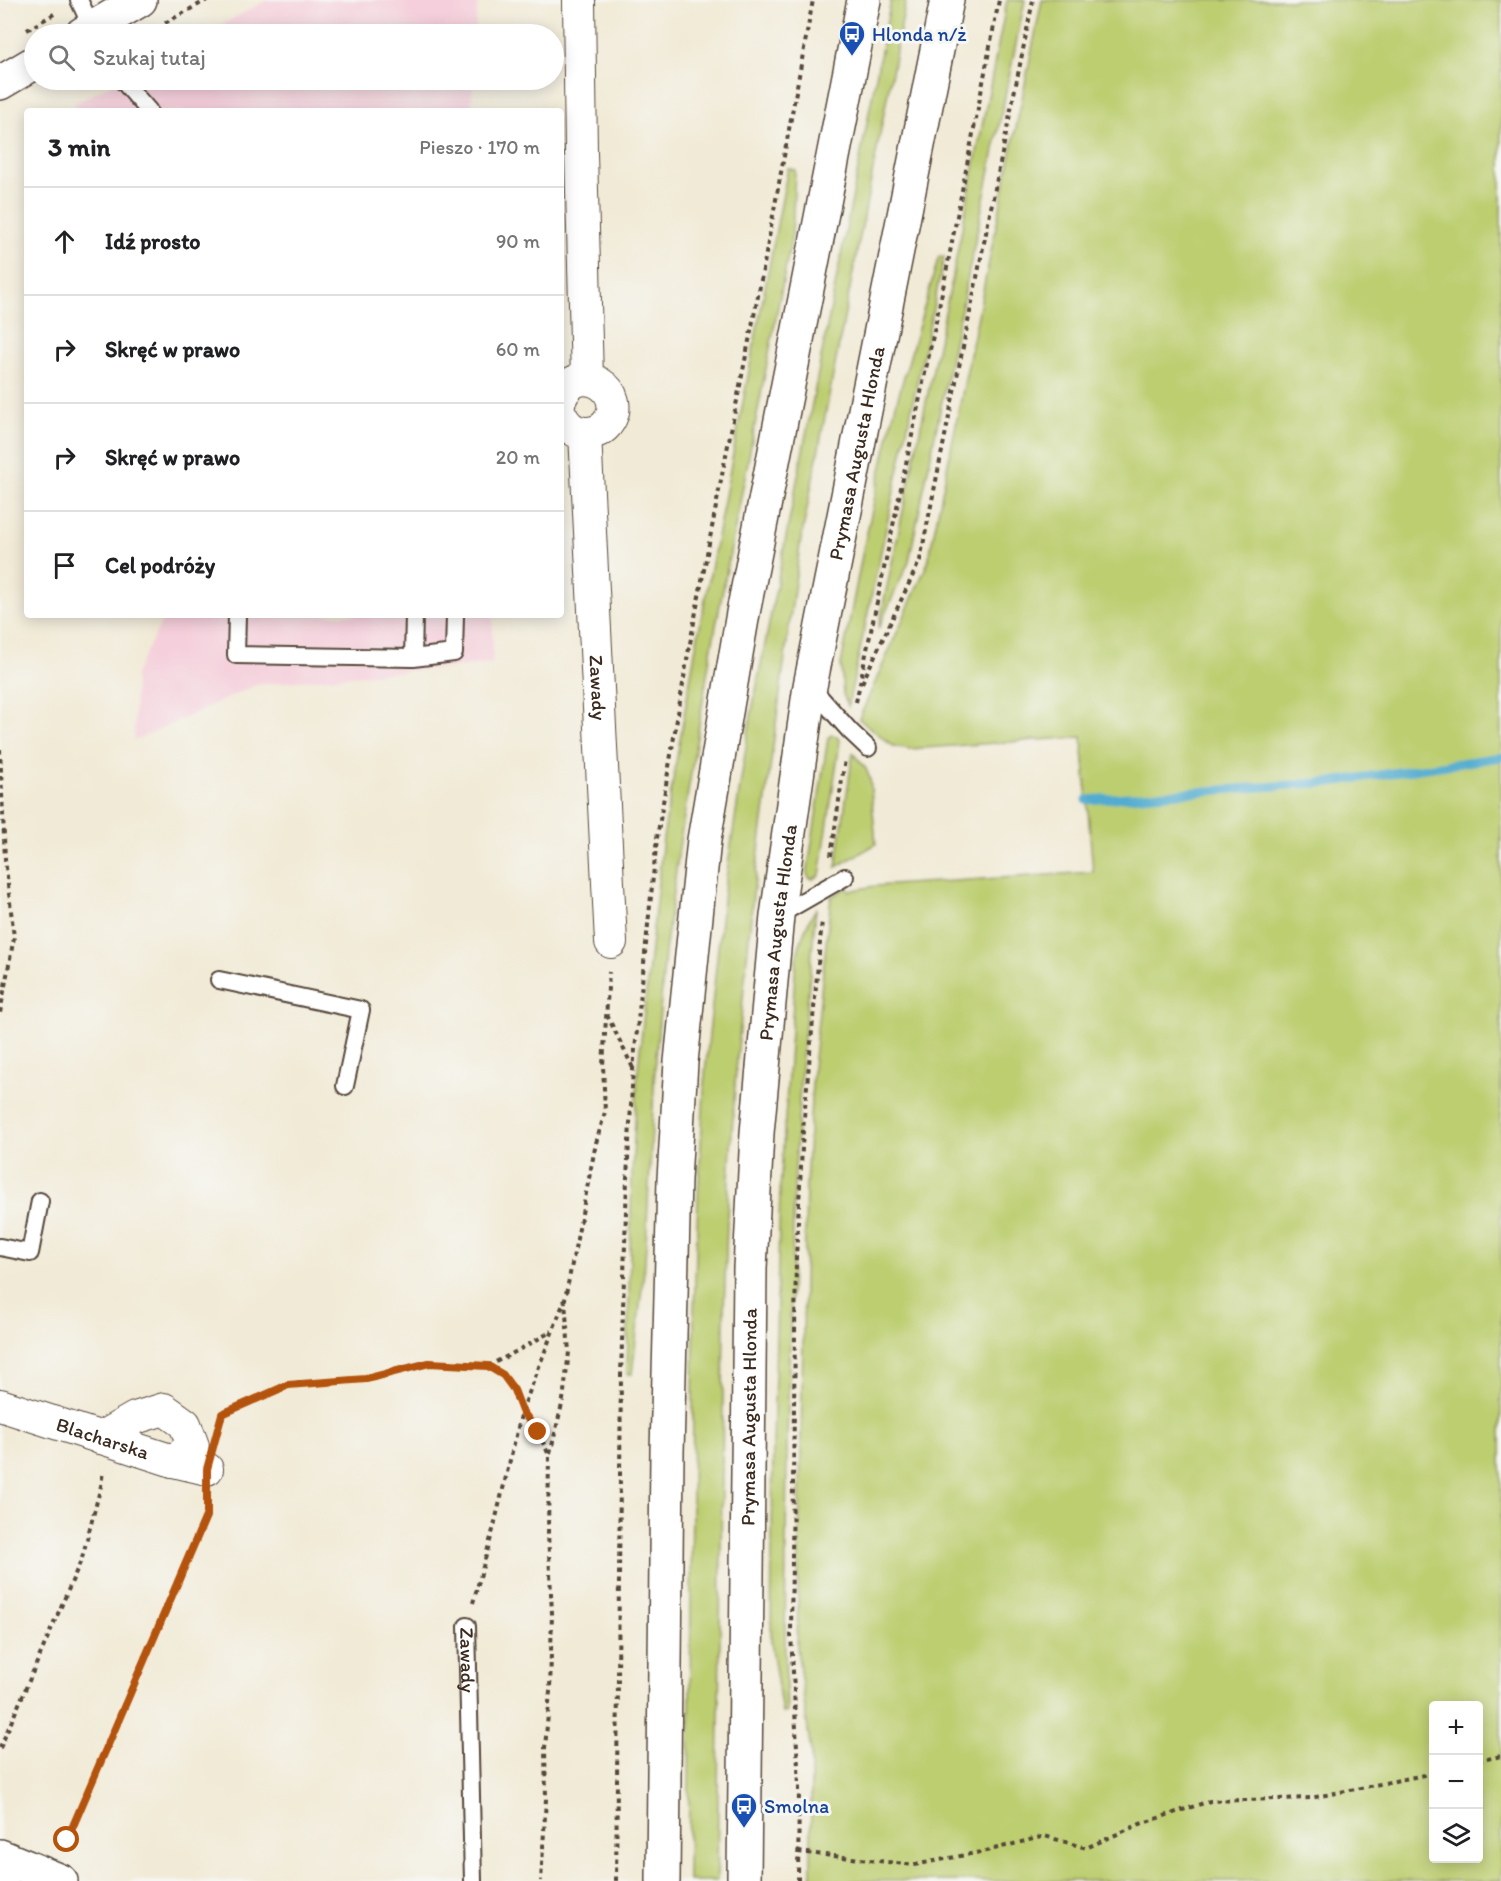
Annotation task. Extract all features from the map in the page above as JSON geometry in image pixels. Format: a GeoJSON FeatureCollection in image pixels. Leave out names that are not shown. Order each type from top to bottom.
{"type":"FeatureCollection","features":[{"type":"Feature","properties":{"kind":"main road"},"geometry":{"type":"LineString","coordinates":[[87,24],[140,0]]}},
{"type":"Feature","properties":{"kind":"main road"},"geometry":{"type":"LineString","coordinates":[[663,1881],[667,1441],[674,1179],[681,1062],[696,908],[704,840],[748,584],[864,0]]}},
{"type":"Feature","properties":{"kind":"main road","name":"Prymasa Augusta Hlonda"},"geometry":{"type":"LineString","coordinates":[[744,1881],[750,1268],[757,1133],[777,916],[810,687],[947,0]]}},
{"type":"Feature","properties":{"kind":"main road"},"geometry":{"type":"LineString","coordinates":[[0,83],[24,53]]}},
{"type":"Feature","properties":{"kind":"main road"},"geometry":{"type":"LineString","coordinates":[[5,1866],[61,1881]]}},
{"type":"Feature","properties":{"kind":"street"},"geometry":{"type":"LineString","coordinates":[[564,394],[570,385],[587,379],[580,153],[579,0]]}},
{"type":"Feature","properties":{"kind":"street","name":"Zawady"},"geometry":{"type":"LineString","coordinates":[[587,379],[605,386],[614,406],[605,426],[596,432],[573,424],[611,942]]}},
{"type":"Feature","properties":{"kind":"street","name":"Blacharska"},"geometry":{"type":"LineString","coordinates":[[0,1405],[173,1461],[207,1469]]}},
{"type":"Feature","properties":{"kind":"street"},"geometry":{"type":"LineString","coordinates":[[104,1439],[135,1418],[164,1409],[184,1424],[193,1446],[173,1461]]}},
{"type":"Feature","properties":{"kind":"lane"},"geometry":{"type":"LineString","coordinates":[[131,90],[146,108]]}},
{"type":"Feature","properties":{"kind":"lane"},"geometry":{"type":"LineString","coordinates":[[237,618],[236,655],[413,658],[454,653],[454,618]]}},
{"type":"Feature","properties":{"kind":"lane"},"geometry":{"type":"LineString","coordinates":[[413,658],[414,618]]}},
{"type":"Feature","properties":{"kind":"lane"},"geometry":{"type":"LineString","coordinates":[[810,687],[850,731],[868,747]]}},
{"type":"Feature","properties":{"kind":"lane"},"geometry":{"type":"LineString","coordinates":[[777,916],[845,877]]}},
{"type":"Feature","properties":{"kind":"lane"},"geometry":{"type":"LineString","coordinates":[[219,980],[361,1010],[345,1086]]}},
{"type":"Feature","properties":{"kind":"lane"},"geometry":{"type":"LineString","coordinates":[[0,1247],[30,1253],[40,1202]]}},
{"type":"Feature","properties":{"kind":"lane","name":"Zawady"},"geometry":{"type":"LineString","coordinates":[[467,1626],[473,1881]]}},
{"type":"Feature","properties":{"kind":"path"},"geometry":{"type":"LineString","coordinates":[[163,24],[207,0]]}},
{"type":"Feature","properties":{"kind":"path"},"geometry":{"type":"LineString","coordinates":[[859,689],[920,560],[1033,0]]}},
{"type":"Feature","properties":{"kind":"path"},"geometry":{"type":"LineString","coordinates":[[49,24],[59,12]]}},
{"type":"Feature","properties":{"kind":"path"},"geometry":{"type":"LineString","coordinates":[[0,749],[5,859],[14,937],[0,1012]]}},
{"type":"Feature","properties":{"kind":"path"},"geometry":{"type":"LineString","coordinates":[[542,1881],[546,1798],[545,1748],[550,1691],[552,1613],[549,1455],[563,1400],[568,1352],[565,1299],[596,1143],[605,1112],[603,1065],[611,942]]}},
{"type":"Feature","properties":{"kind":"path"},"geometry":{"type":"LineString","coordinates":[[607,1014],[633,1069]]}},
{"type":"Feature","properties":{"kind":"path","name":"Zawady"},"geometry":{"type":"LineString","coordinates":[[467,1626],[522,1411],[565,1299]]}},
{"type":"Feature","properties":{"kind":"path"},"geometry":{"type":"LineString","coordinates":[[488,1366],[553,1330]]}},
{"type":"Feature","properties":{"kind":"path"},"geometry":{"type":"LineString","coordinates":[[63,1848],[207,1514],[207,1469],[222,1414],[288,1385],[366,1379],[429,1363],[488,1366],[503,1375],[514,1390],[522,1411],[538,1432],[549,1455]]}},
{"type":"Feature","properties":{"kind":"path"},"geometry":{"type":"LineString","coordinates":[[0,1748],[81,1558],[101,1486],[104,1439]]}},
{"type":"Feature","properties":{"kind":"path"},"geometry":{"type":"LineString","coordinates":[[798,1748],[798,1881]]}},
{"type":"Feature","properties":{"kind":"path"},"geometry":{"type":"LineString","coordinates":[[1483,1760],[1501,1756]]}},
{"type":"Feature","properties":{"kind":"path"},"geometry":{"type":"LineString","coordinates":[[798,1852],[914,1865],[986,1851],[1045,1836],[1086,1848],[1140,1824],[1210,1801],[1311,1798],[1429,1774]]}},
{"type":"Feature","properties":{"kind":"shaded area"},"geometry":{"type":"Polygon","coordinates":[[[268,0],[478,0],[476,24],[223,24],[268,0]]]}},
{"type":"Feature","properties":{"kind":"shaded area"},"geometry":{"type":"Polygon","coordinates":[[[101,90],[472,90],[471,108],[78,108],[74,104],[101,90]]]}},
{"type":"Feature","properties":{"kind":"shaded area"},"geometry":{"type":"Polygon","coordinates":[[[163,618],[493,618],[492,663],[256,685],[134,741],[135,674],[163,618]]]}},
{"type":"Feature","properties":{"kind":"green space"},"geometry":{"type":"Polygon","coordinates":[[[891,0],[906,0],[800,545],[753,895],[736,1070],[728,1194],[724,1312],[717,1881],[688,1881],[694,1312],[698,1198],[705,1073],[724,891],[750,721],[891,0]]]}},
{"type":"Feature","properties":{"kind":"green space"},"geometry":{"type":"Polygon","coordinates":[[[1007,0],[1025,0],[909,561],[878,629],[951,284],[1007,0]]]}},
{"type":"Feature","properties":{"kind":"green space"},"geometry":{"type":"Polygon","coordinates":[[[1042,0],[1501,0],[1501,1881],[811,1881],[811,1753],[797,1648],[806,1185],[813,1068],[831,897],[848,887],[849,891],[875,886],[1093,872],[1082,737],[910,749],[893,746],[859,719],[928,562],[1042,0]]]}},
{"type":"Feature","properties":{"kind":"green space"},"geometry":{"type":"Polygon","coordinates":[[[788,168],[795,170],[792,235],[711,651],[680,841],[665,952],[655,1068],[645,1262],[632,1374],[627,1374],[632,1175],[638,1068],[663,838],[695,652],[788,168]]]}},
{"type":"Feature","properties":{"kind":"green space"},"geometry":{"type":"Polygon","coordinates":[[[939,256],[944,257],[848,706],[843,694],[841,665],[863,550],[895,408],[939,256]]]}},
{"type":"Feature","properties":{"kind":"green space"},"geometry":{"type":"Polygon","coordinates":[[[831,735],[836,736],[840,741],[820,875],[813,879],[807,874],[828,738],[831,735]]]}},
{"type":"Feature","properties":{"kind":"green space"},"geometry":{"type":"Polygon","coordinates":[[[853,753],[866,769],[870,779],[876,844],[836,867],[853,753]]]}},
{"type":"Feature","properties":{"kind":"green space"},"geometry":{"type":"Polygon","coordinates":[[[816,909],[801,1069],[794,1188],[787,1442],[785,1650],[787,1712],[782,1713],[771,1641],[773,1446],[780,1190],[796,960],[803,933],[816,909]]]}},
{"type":"Feature","properties":{"kind":"waterway"},"geometry":{"type":"LineString","coordinates":[[1087,800],[1331,782],[1501,757]]}},
{"type":"Feature","properties":{"kind":"place","name":"Hlonda n/ż"},"geometry":{"type":"Point","coordinates":[852,57]}},
{"type":"Feature","properties":{"kind":"place","name":"Smolna"},"geometry":{"type":"Point","coordinates":[744,1829]}},
{"type":"Feature","properties":{"kind":"route"},"geometry":{"type":"LineString","coordinates":[[67,1840],[207,1514],[207,1469],[222,1414],[288,1385],[366,1379],[429,1363],[488,1366],[503,1375],[514,1390],[522,1411],[538,1432]]}}]}
